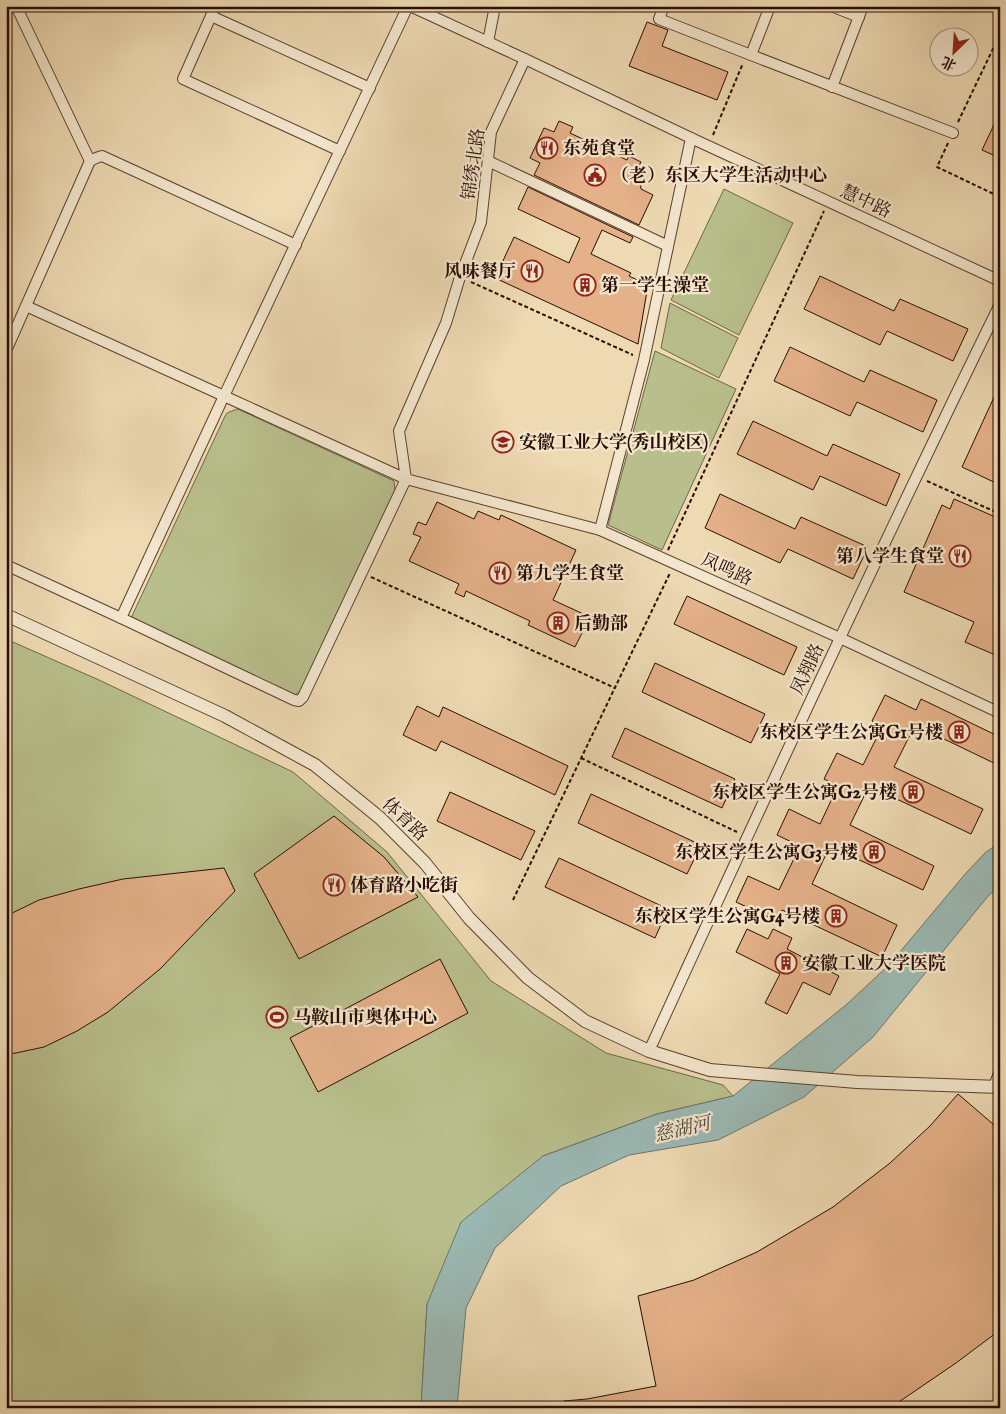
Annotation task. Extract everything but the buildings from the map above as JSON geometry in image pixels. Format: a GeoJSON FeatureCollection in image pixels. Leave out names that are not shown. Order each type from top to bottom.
{"type":"FeatureCollection","features":[{"type":"Feature","properties":{"kind":"street"},"geometry":{"type":"LineString","coordinates":[[16,6],[90,161]]}},
{"type":"Feature","properties":{"kind":"street"},"geometry":{"type":"LineString","coordinates":[[120,618],[409,6]]}},
{"type":"Feature","properties":{"kind":"street","name":"慧中路"},"geometry":{"type":"LineString","coordinates":[[409,6],[525,58],[691,138],[1000,281]]}},
{"type":"Feature","properties":{"kind":"street"},"geometry":{"type":"LineString","coordinates":[[488,42],[495,6]]}},
{"type":"Feature","properties":{"kind":"street"},"geometry":{"type":"LineString","coordinates":[[664,6],[659,20],[953,133]]}},
{"type":"Feature","properties":{"kind":"street"},"geometry":{"type":"LineString","coordinates":[[751,55],[770,6]]}},
{"type":"Feature","properties":{"kind":"street"},"geometry":{"type":"LineString","coordinates":[[832,6],[859,16]]}},
{"type":"Feature","properties":{"kind":"street"},"geometry":{"type":"LineString","coordinates":[[832,86],[863,6]]}},
{"type":"Feature","properties":{"kind":"street"},"geometry":{"type":"LineString","coordinates":[[340,151],[183,79],[213,11],[370,88]]}},
{"type":"Feature","properties":{"kind":"street","name":"锦绣北路"},"geometry":{"type":"LineString","coordinates":[[406,479],[399,431],[446,323],[460,277],[481,222],[491,132],[525,58]]}},
{"type":"Feature","properties":{"kind":"street"},"geometry":{"type":"LineString","coordinates":[[600,530],[644,360],[691,138]]}},
{"type":"Feature","properties":{"kind":"street"},"geometry":{"type":"LineString","coordinates":[[6,351],[90,161],[96,158],[102,156],[296,244]]}},
{"type":"Feature","properties":{"kind":"street"},"geometry":{"type":"LineString","coordinates":[[488,161],[668,246]]}},
{"type":"Feature","properties":{"kind":"street","name":"凤翔路"},"geometry":{"type":"LineString","coordinates":[[649,1051],[916,476],[1000,304]]}},
{"type":"Feature","properties":{"kind":"street","name":"凤鸣路"},"geometry":{"type":"LineString","coordinates":[[26,306],[406,479],[600,530],[840,638],[1000,714]]}},
{"type":"Feature","properties":{"kind":"street"},"geometry":{"type":"LineString","coordinates":[[6,565],[299,701],[303,697],[406,479]]}},
{"type":"Feature","properties":{"kind":"street","name":"体育路"},"geometry":{"type":"LineString","coordinates":[[6,614],[225,716],[315,765],[380,818],[425,863],[468,918],[528,978],[585,1021],[649,1051],[710,1070],[857,1082],[997,1086]]}},
{"type":"Feature","properties":{"kind":"street"},"geometry":{"type":"LineString","coordinates":[[997,1086],[1000,1071]]}},
{"type":"Feature","properties":{"kind":"path"},"geometry":{"type":"LineString","coordinates":[[1000,34],[937,167],[1000,197]]}},
{"type":"Feature","properties":{"kind":"path"},"geometry":{"type":"LineString","coordinates":[[712,136],[744,61],[746,57],[751,55]]}},
{"type":"Feature","properties":{"kind":"path"},"geometry":{"type":"LineString","coordinates":[[664,559],[829,202]]}},
{"type":"Feature","properties":{"kind":"path"},"geometry":{"type":"LineString","coordinates":[[460,277],[644,360]]}},
{"type":"Feature","properties":{"kind":"path"},"geometry":{"type":"LineString","coordinates":[[916,476],[1000,514]]}},
{"type":"Feature","properties":{"kind":"path"},"geometry":{"type":"LineString","coordinates":[[513,900],[674,563]]}},
{"type":"Feature","properties":{"kind":"path"},"geometry":{"type":"LineString","coordinates":[[362,573],[615,688]]}},
{"type":"Feature","properties":{"kind":"path"},"geometry":{"type":"LineString","coordinates":[[581,758],[747,837]]}},
{"type":"Feature","properties":{"kind":"green space"},"geometry":{"type":"Polygon","coordinates":[[[724,189],[793,223],[739,335],[671,300],[724,189]]]}},
{"type":"Feature","properties":{"kind":"green space"},"geometry":{"type":"Polygon","coordinates":[[[670,303],[738,338],[719,378],[661,348],[670,303]]]}},
{"type":"Feature","properties":{"kind":"green space"},"geometry":{"type":"Polygon","coordinates":[[[655,351],[736,389],[662,550],[608,525],[655,351]]]}},
{"type":"Feature","properties":{"kind":"green space"},"geometry":{"type":"Polygon","coordinates":[[[237,409],[394,481],[395,491],[301,690],[295,695],[133,619],[132,616],[225,416],[227,413],[237,409]]]}},
{"type":"Feature","properties":{"kind":"green space","name":"马鞍山市奥体中心"},"geometry":{"type":"Polygon","coordinates":[[[6,639],[99,680],[293,772],[387,852],[491,981],[606,1053],[723,1085],[733,1096],[657,1114],[543,1156],[427,1304],[421,1408],[6,1408],[6,639]]]}},
{"type":"Feature","properties":{"kind":"water","name":"慈湖河"},"geometry":{"type":"Polygon","coordinates":[[[1000,843],[1000,885],[989,895],[873,1037],[804,1097],[718,1140],[629,1155],[561,1186],[495,1248],[466,1308],[457,1408],[421,1408],[427,1304],[461,1222],[543,1156],[657,1114],[733,1096],[846,1005],[889,965],[966,873],[986,852],[1000,843]]]}},
{"type":"Feature","properties":{"kind":"place","name":"东苑食堂"},"geometry":{"type":"Point","coordinates":[547,148]}},
{"type":"Feature","properties":{"kind":"place","name":"（老）东区大学生活动中心"},"geometry":{"type":"Point","coordinates":[595,175]}},
{"type":"Feature","properties":{"kind":"place","name":"风味餐厅"},"geometry":{"type":"Point","coordinates":[532,271]}},
{"type":"Feature","properties":{"kind":"place","name":"第一学生澡堂"},"geometry":{"type":"Point","coordinates":[585,285]}},
{"type":"Feature","properties":{"kind":"place","name":"安徽工业大学(秀山校区)"},"geometry":{"type":"Point","coordinates":[503,442]}},
{"type":"Feature","properties":{"kind":"place","name":"第八学生食堂"},"geometry":{"type":"Point","coordinates":[960,556]}},
{"type":"Feature","properties":{"kind":"place","name":"第九学生食堂"},"geometry":{"type":"Point","coordinates":[500,573]}},
{"type":"Feature","properties":{"kind":"place","name":"后勤部"},"geometry":{"type":"Point","coordinates":[558,623]}},
{"type":"Feature","properties":{"kind":"place","name":"东校区学生公寓G1号楼"},"geometry":{"type":"Point","coordinates":[959,732]}},
{"type":"Feature","properties":{"kind":"place","name":"东校区学生公寓G2号楼"},"geometry":{"type":"Point","coordinates":[913,792]}},
{"type":"Feature","properties":{"kind":"place","name":"东校区学生公寓G3号楼"},"geometry":{"type":"Point","coordinates":[874,852]}},
{"type":"Feature","properties":{"kind":"place","name":"体育路小吃街"},"geometry":{"type":"Point","coordinates":[334,885]}},
{"type":"Feature","properties":{"kind":"place","name":"东校区学生公寓G4号楼"},"geometry":{"type":"Point","coordinates":[836,916]}},
{"type":"Feature","properties":{"kind":"place","name":"安徽工业大学医院"},"geometry":{"type":"Point","coordinates":[786,963]}},
{"type":"Feature","properties":{"kind":"place","name":"马鞍山市奥体中心"},"geometry":{"type":"Point","coordinates":[277,1017]}}]}
